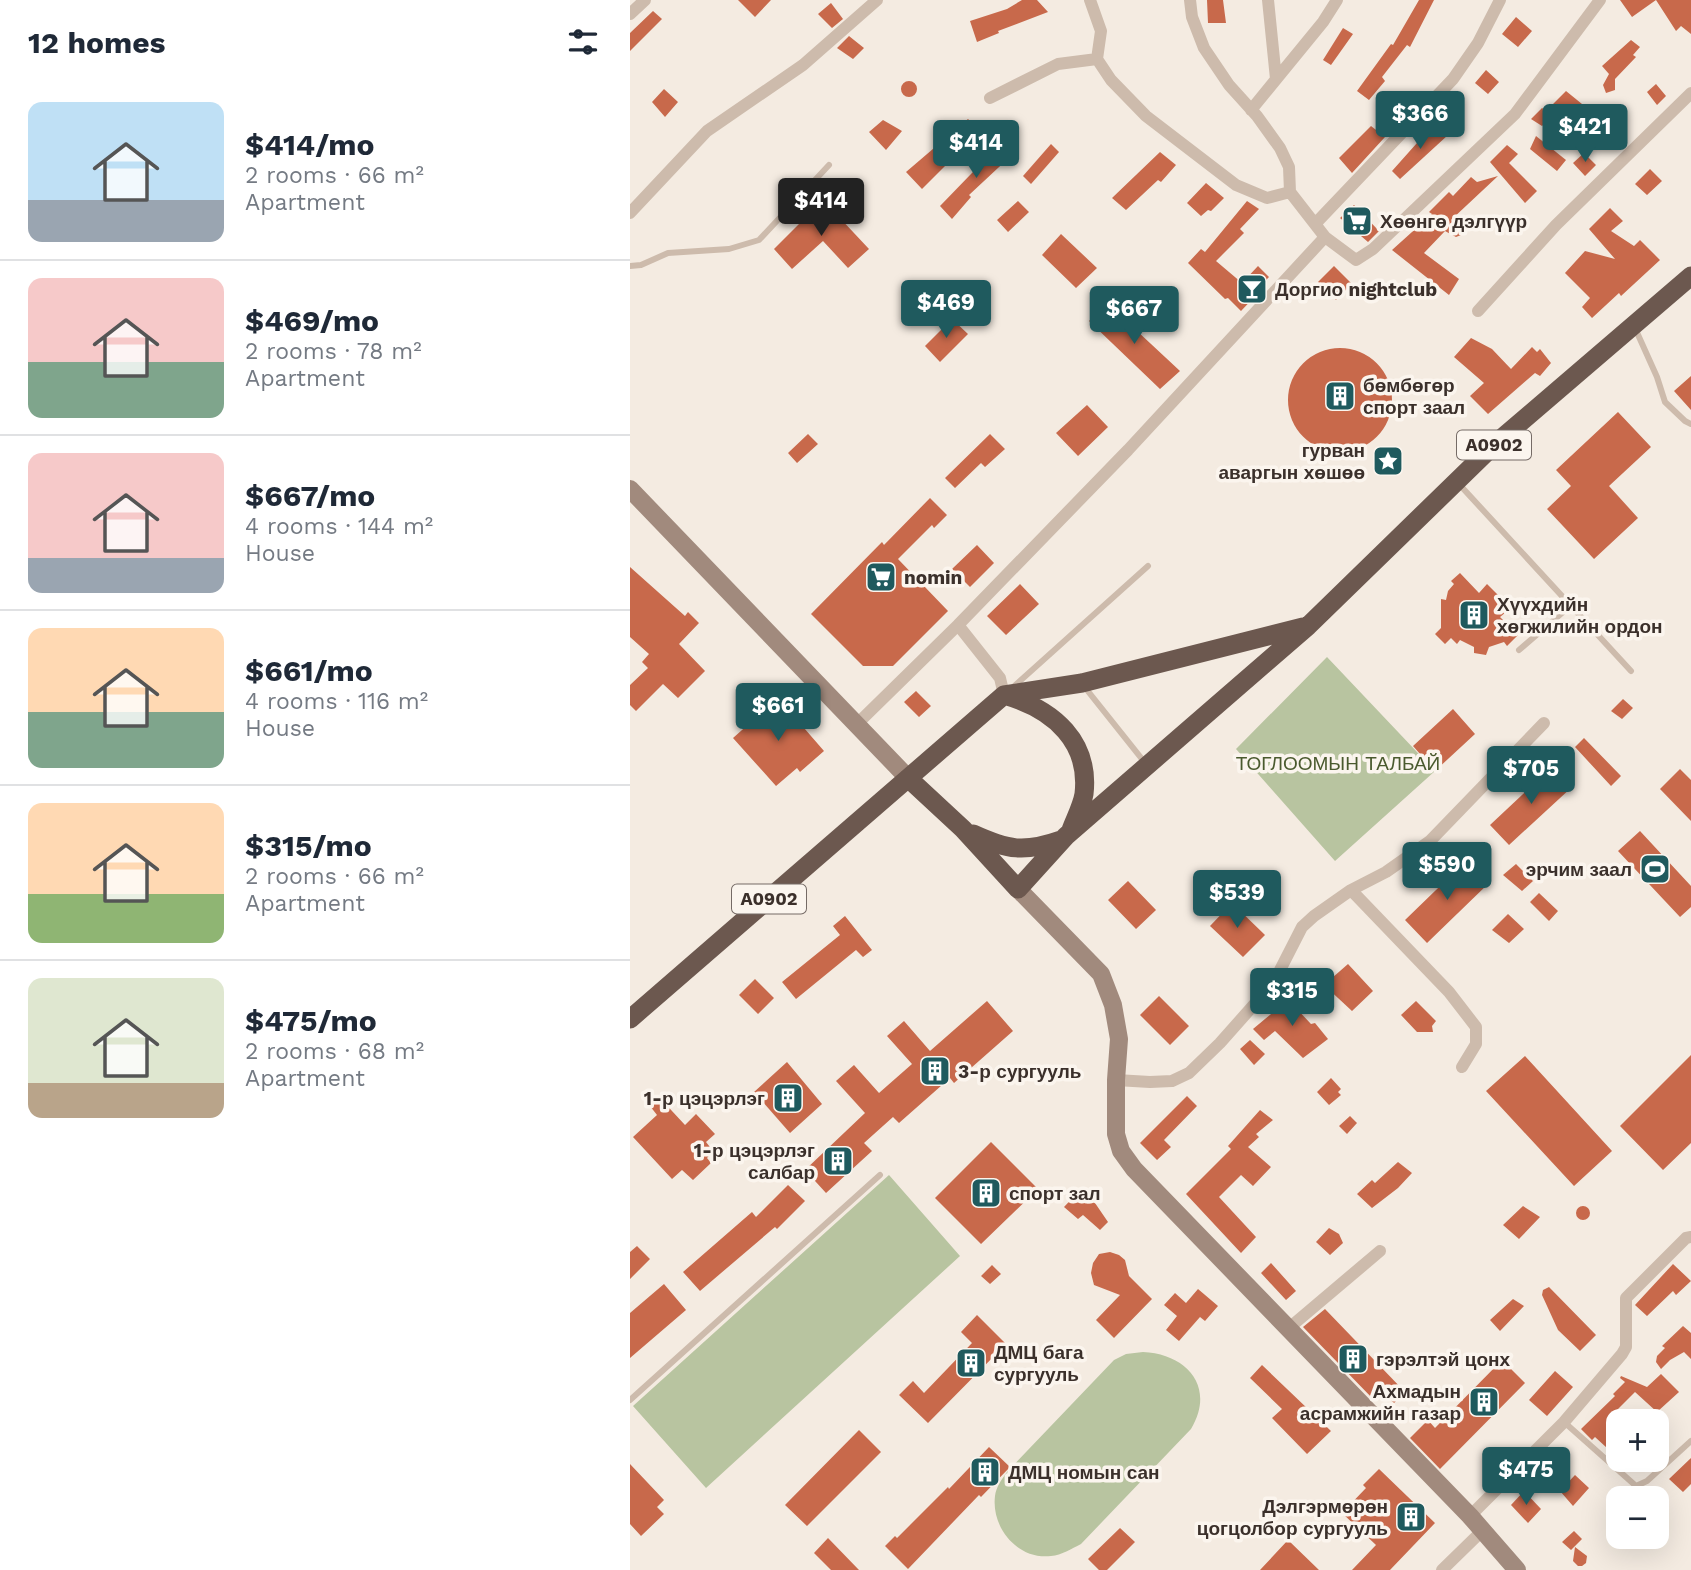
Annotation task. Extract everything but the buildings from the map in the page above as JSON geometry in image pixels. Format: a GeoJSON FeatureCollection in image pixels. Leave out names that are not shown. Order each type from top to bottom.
{"type":"FeatureCollection","features":[{"type":"Feature","properties":{"kind":"highway","name":"A0902"},"geometry":{"type":"LineString","coordinates":[[1018,889],[1066,835],[1308,626],[1494,444],[1691,276]]}},
{"type":"Feature","properties":{"kind":"highway"},"geometry":{"type":"LineString","coordinates":[[1004,695],[1082,683],[1308,626]]}},
{"type":"Feature","properties":{"kind":"highway","name":"A0902"},"geometry":{"type":"LineString","coordinates":[[630,1020],[1004,695]]}},
{"type":"Feature","properties":{"kind":"highway"},"geometry":{"type":"LineString","coordinates":[[963,829],[997,845],[1035,849],[1066,835],[1084,797],[1085,768],[1079,748],[1069,734],[1030,702],[1004,695]]}},
{"type":"Feature","properties":{"kind":"highway"},"geometry":{"type":"LineString","coordinates":[[908,778],[963,829],[1018,889]]}},
{"type":"Feature","properties":{"kind":"main road"},"geometry":{"type":"LineString","coordinates":[[630,489],[908,778]]}},
{"type":"Feature","properties":{"kind":"main road"},"geometry":{"type":"LineString","coordinates":[[1018,889],[1101,974],[1113,1005],[1119,1039],[1116,1134],[1121,1151],[1134,1169],[1470,1516],[1517,1570]]}},
{"type":"Feature","properties":{"kind":"street"},"geometry":{"type":"LineString","coordinates":[[630,14],[645,0]]}},
{"type":"Feature","properties":{"kind":"street"},"geometry":{"type":"LineString","coordinates":[[630,213],[707,131],[803,65],[877,0]]}},
{"type":"Feature","properties":{"kind":"street"},"geometry":{"type":"LineString","coordinates":[[1090,0],[1101,31],[1097,60],[1111,80],[1146,116],[1236,185],[1267,198],[1290,192]]}},
{"type":"Feature","properties":{"kind":"street"},"geometry":{"type":"LineString","coordinates":[[1191,0],[1192,17],[1204,48],[1228,85],[1251,110],[1289,167],[1290,192],[1325,237],[1356,260],[1373,249],[1515,114],[1600,0]]}},
{"type":"Feature","properties":{"kind":"street"},"geometry":{"type":"LineString","coordinates":[[1268,0],[1276,79]]}},
{"type":"Feature","properties":{"kind":"street"},"geometry":{"type":"LineString","coordinates":[[1251,110],[1323,22],[1337,0]]}},
{"type":"Feature","properties":{"kind":"street"},"geometry":{"type":"LineString","coordinates":[[1315,224],[1453,79],[1478,43],[1500,0]]}},
{"type":"Feature","properties":{"kind":"street"},"geometry":{"type":"LineString","coordinates":[[990,98],[1058,64],[1097,60]]}},
{"type":"Feature","properties":{"kind":"street"},"geometry":{"type":"LineString","coordinates":[[1478,311],[1556,225],[1691,93]]}},
{"type":"Feature","properties":{"kind":"street"},"geometry":{"type":"LineString","coordinates":[[856,724],[958,625],[1128,450],[1325,237]]}},
{"type":"Feature","properties":{"kind":"street"},"geometry":{"type":"LineString","coordinates":[[958,625],[1000,678],[1004,695]]}},
{"type":"Feature","properties":{"kind":"street"},"geometry":{"type":"LineString","coordinates":[[1116,1080],[1172,1082],[1189,1073],[1267,990],[1302,928],[1314,916],[1351,890],[1386,872],[1430,841],[1544,723]]}},
{"type":"Feature","properties":{"kind":"street"},"geometry":{"type":"LineString","coordinates":[[1351,890],[1449,992],[1476,1027],[1476,1044],[1462,1067]]}},
{"type":"Feature","properties":{"kind":"street"},"geometry":{"type":"LineString","coordinates":[[1470,1516],[1563,1422],[1622,1354],[1626,1348],[1626,1298],[1686,1238],[1691,1237]]}},
{"type":"Feature","properties":{"kind":"street"},"geometry":{"type":"LineString","coordinates":[[1289,1328],[1380,1251]]}},
{"type":"Feature","properties":{"kind":"street"},"geometry":{"type":"LineString","coordinates":[[1442,1570],[1483,1530]]}},
{"type":"Feature","properties":{"kind":"lane"},"geometry":{"type":"LineString","coordinates":[[630,266],[641,265],[668,253],[729,249],[760,240],[829,165]]}},
{"type":"Feature","properties":{"kind":"lane"},"geometry":{"type":"LineString","coordinates":[[1633,325],[1657,377],[1665,402],[1691,424]]}},
{"type":"Feature","properties":{"kind":"lane"},"geometry":{"type":"LineString","coordinates":[[1457,481],[1631,671]]}},
{"type":"Feature","properties":{"kind":"lane"},"geometry":{"type":"LineString","coordinates":[[1004,695],[1148,566]]}},
{"type":"Feature","properties":{"kind":"lane"},"geometry":{"type":"LineString","coordinates":[[1519,650],[1570,606]]}},
{"type":"Feature","properties":{"kind":"lane"},"geometry":{"type":"LineString","coordinates":[[1082,683],[1148,765]]}},
{"type":"Feature","properties":{"kind":"lane"},"geometry":{"type":"LineString","coordinates":[[630,1400],[880,1175]]}},
{"type":"Feature","properties":{"kind":"lane"},"geometry":{"type":"LineString","coordinates":[[1563,1422],[1636,1486],[1647,1480],[1691,1441]]}},
{"type":"Feature","properties":{"kind":"green space","name":"ТОГЛООМЫН ТАЛБАЙ"},"geometry":{"type":"Polygon","coordinates":[[[1327,657],[1435,771],[1335,861],[1236,749],[1327,657]]]}},
{"type":"Feature","properties":{"kind":"green space"},"geometry":{"type":"Polygon","coordinates":[[[889,1175],[960,1256],[706,1488],[633,1406],[889,1175]]]}},
{"type":"Feature","properties":{"kind":"green space"},"geometry":{"type":"Polygon","coordinates":[[[1143,1352],[1173,1359],[1193,1375],[1200,1400],[1198,1414],[1191,1429],[1081,1544],[1051,1556],[1028,1553],[1018,1547],[1009,1540],[997,1519],[995,1496],[1001,1480],[1114,1360],[1126,1354],[1143,1352]]]}},
{"type":"Feature","properties":{"kind":"place","name":"Хөөнгө дэлгүүр"},"geometry":{"type":"Point","coordinates":[1357,221]}},
{"type":"Feature","properties":{"kind":"place","name":"Доргио nightclub"},"geometry":{"type":"Point","coordinates":[1252,289]}},
{"type":"Feature","properties":{"kind":"place","name":"бөмбөгөр спорт заал"},"geometry":{"type":"Point","coordinates":[1340,396]}},
{"type":"Feature","properties":{"kind":"place","name":"гурван аваргын хөшөө"},"geometry":{"type":"Point","coordinates":[1388,461]}},
{"type":"Feature","properties":{"kind":"place","name":"nomin"},"geometry":{"type":"Point","coordinates":[881,577]}},
{"type":"Feature","properties":{"kind":"place","name":"Хүүхдийн хөгжилийн ордон"},"geometry":{"type":"Point","coordinates":[1474,615]}},
{"type":"Feature","properties":{"kind":"place","name":"эрчим заал"},"geometry":{"type":"Point","coordinates":[1655,869]}},
{"type":"Feature","properties":{"kind":"place","name":"3-р сургууль"},"geometry":{"type":"Point","coordinates":[935,1071]}},
{"type":"Feature","properties":{"kind":"place","name":"1-р цэцэрлэг"},"geometry":{"type":"Point","coordinates":[788,1098]}},
{"type":"Feature","properties":{"kind":"place","name":"1-р цэцэрлэг салбар"},"geometry":{"type":"Point","coordinates":[838,1161]}},
{"type":"Feature","properties":{"kind":"place","name":"спорт зал"},"geometry":{"type":"Point","coordinates":[986,1193]}},
{"type":"Feature","properties":{"kind":"place","name":"гэрэлтэй цонх"},"geometry":{"type":"Point","coordinates":[1353,1359]}},
{"type":"Feature","properties":{"kind":"place","name":"ДМЦ бага сургууль"},"geometry":{"type":"Point","coordinates":[971,1363]}},
{"type":"Feature","properties":{"kind":"place","name":"Ахмадын асрамжийн газар"},"geometry":{"type":"Point","coordinates":[1484,1402]}},
{"type":"Feature","properties":{"kind":"place","name":"ДМЦ номын сан"},"geometry":{"type":"Point","coordinates":[985,1472]}},
{"type":"Feature","properties":{"kind":"place","name":"Дэлгэрмөрөн цогцолбор сургууль"},"geometry":{"type":"Point","coordinates":[1411,1517]}}]}
